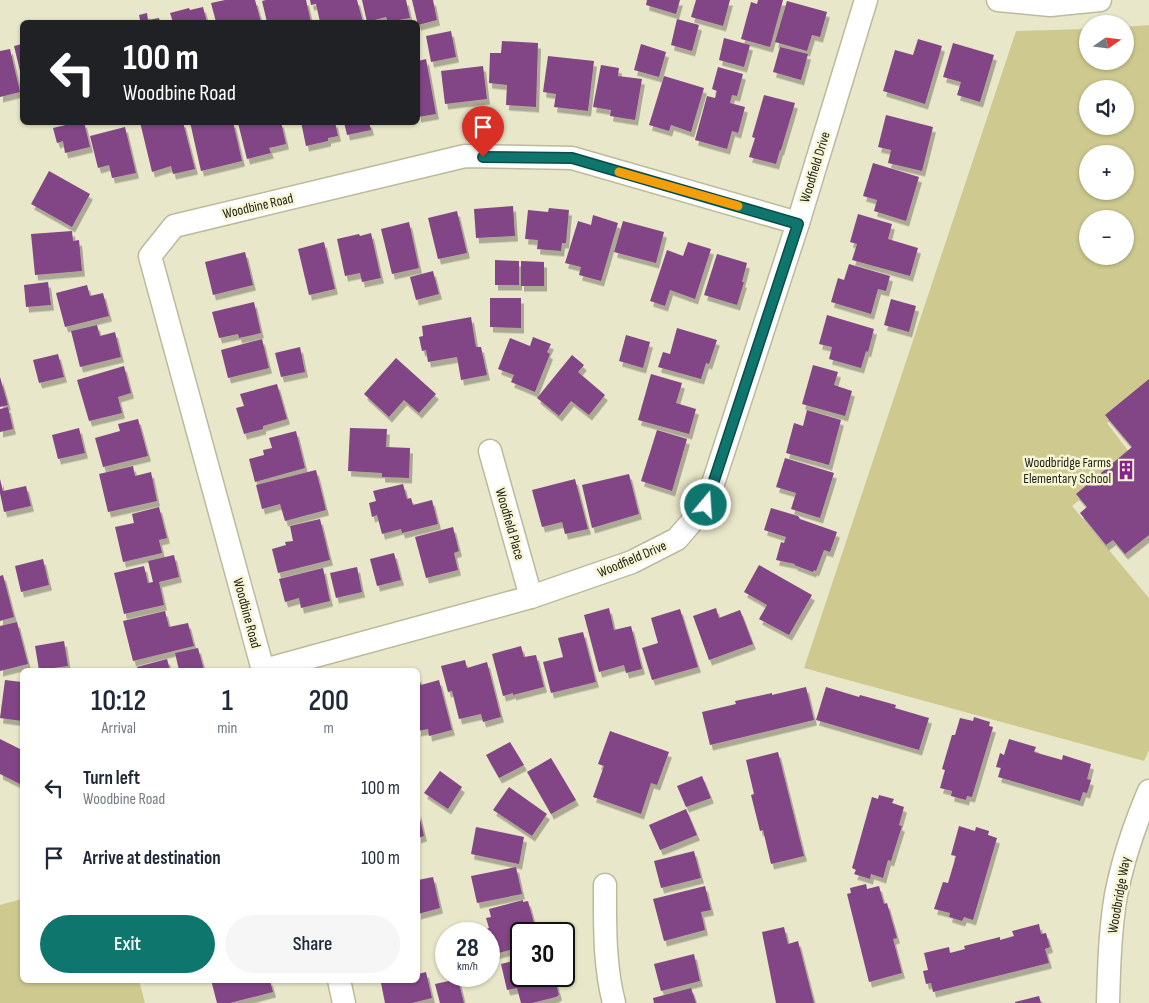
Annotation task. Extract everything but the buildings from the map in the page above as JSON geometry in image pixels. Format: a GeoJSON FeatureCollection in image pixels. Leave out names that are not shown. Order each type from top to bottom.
{"type":"FeatureCollection","features":[{"type":"Feature","properties":{"kind":"street","name":"Woodfield Drive"},"geometry":{"type":"LineString","coordinates":[[271,668],[530,598],[632,562],[677,539],[706,505],[798,224],[866,0]]}},
{"type":"Feature","properties":{"kind":"street"},"geometry":{"type":"LineString","coordinates":[[998,0],[1050,5],[1100,0]]}},
{"type":"Feature","properties":{"kind":"street","name":"Woodbine Road"},"geometry":{"type":"LineString","coordinates":[[263,668],[150,256],[174,226],[465,156],[572,158],[798,224]]}},
{"type":"Feature","properties":{"kind":"street","name":"Woodfield Place"},"geometry":{"type":"LineString","coordinates":[[490,452],[530,598]]}},
{"type":"Feature","properties":{"kind":"street","name":"Woodbridge Way"},"geometry":{"type":"LineString","coordinates":[[1108,1003],[1110,952],[1116,894],[1140,811],[1149,791]]}},
{"type":"Feature","properties":{"kind":"street"},"geometry":{"type":"LineString","coordinates":[[605,885],[605,948],[609,984],[614,1003]]}},
{"type":"Feature","properties":{"kind":"street"},"geometry":{"type":"LineString","coordinates":[[339,983],[344,1003]]}},
{"type":"Feature","properties":{"kind":"shaded area"},"geometry":{"type":"Polygon","coordinates":[[[1149,25],[1149,388],[1107,423],[1133,457],[1072,506],[1149,598],[1149,750],[1144,761],[804,668],[1016,31],[1079,29],[1079,70],[1134,70],[1134,26],[1149,25]]]}},
{"type":"Feature","properties":{"kind":"shaded area"},"geometry":{"type":"Polygon","coordinates":[[[20,900],[20,983],[140,983],[145,1003],[0,1003],[0,905],[20,900]]]}},
{"type":"Feature","properties":{"kind":"slow traffic"},"geometry":{"type":"LineString","coordinates":[[619,172],[738,206]]}},
{"type":"Feature","properties":{"kind":"place","name":"Woodbridge Farms Elementary School"},"geometry":{"type":"Point","coordinates":[1126,470]}},
{"type":"Feature","properties":{"kind":"route"},"geometry":{"type":"LineString","coordinates":[[483,157],[572,158],[798,224],[706,505]]}}]}
